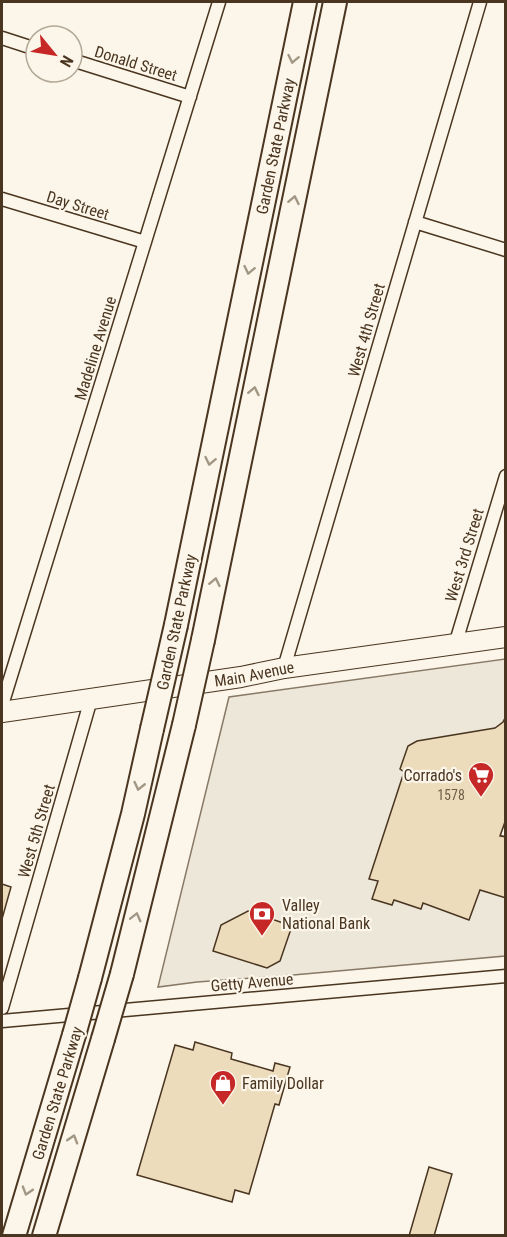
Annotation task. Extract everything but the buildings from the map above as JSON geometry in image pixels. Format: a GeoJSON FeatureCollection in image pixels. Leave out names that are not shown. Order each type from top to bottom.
{"type":"FeatureCollection","features":[{"type":"Feature","properties":{"kind":"highway","name":"Garden State Parkway"},"geometry":{"type":"LineString","coordinates":[[14,1236],[90,978],[152,729],[176,625],[305,2]]}},
{"type":"Feature","properties":{"kind":"highway","name":"Garden State Parkway"},"geometry":{"type":"LineString","coordinates":[[44,1236],[122,974],[184,725],[335,2]]}},
{"type":"Feature","properties":{"kind":"main road","name":"Main Avenue"},"geometry":{"type":"LineString","coordinates":[[2,712],[284,668],[506,637]]}},
{"type":"Feature","properties":{"kind":"street","name":"Madeline Avenue"},"geometry":{"type":"LineString","coordinates":[[2,705],[219,2]]}},
{"type":"Feature","properties":{"kind":"street","name":"West 4th Street"},"geometry":{"type":"LineString","coordinates":[[284,668],[480,2]]}},
{"type":"Feature","properties":{"kind":"street"},"geometry":{"type":"LineString","coordinates":[[2,38],[24,45]]}},
{"type":"Feature","properties":{"kind":"street","name":"Donald Street"},"geometry":{"type":"LineString","coordinates":[[84,64],[190,97]]}},
{"type":"Feature","properties":{"kind":"street","name":"Day Street"},"geometry":{"type":"LineString","coordinates":[[2,199],[145,242]]}},
{"type":"Feature","properties":{"kind":"street"},"geometry":{"type":"LineString","coordinates":[[415,222],[506,250]]}},
{"type":"Feature","properties":{"kind":"street","name":"West 3rd Street"},"geometry":{"type":"LineString","coordinates":[[455,645],[506,476]]}},
{"type":"Feature","properties":{"kind":"street","name":"West 5th Street"},"geometry":{"type":"LineString","coordinates":[[2,1008],[91,699]]}},
{"type":"Feature","properties":{"kind":"street","name":"Getty Avenue"},"geometry":{"type":"LineString","coordinates":[[2,1021],[506,976]]}},
{"type":"Feature","properties":{"kind":"shaded area"},"geometry":{"type":"Polygon","coordinates":[[[505,659],[506,819],[500,835],[506,837],[505,956],[158,987],[229,697],[505,659]]]}},
{"type":"Feature","properties":{"kind":"place","name":"Corrado's"},"geometry":{"type":"Point","coordinates":[481,798]}},
{"type":"Feature","properties":{"kind":"place","name":"Valley National Bank"},"geometry":{"type":"Point","coordinates":[262,937]}},
{"type":"Feature","properties":{"kind":"place","name":"Family Dollar"},"geometry":{"type":"Point","coordinates":[223,1106]}}]}
